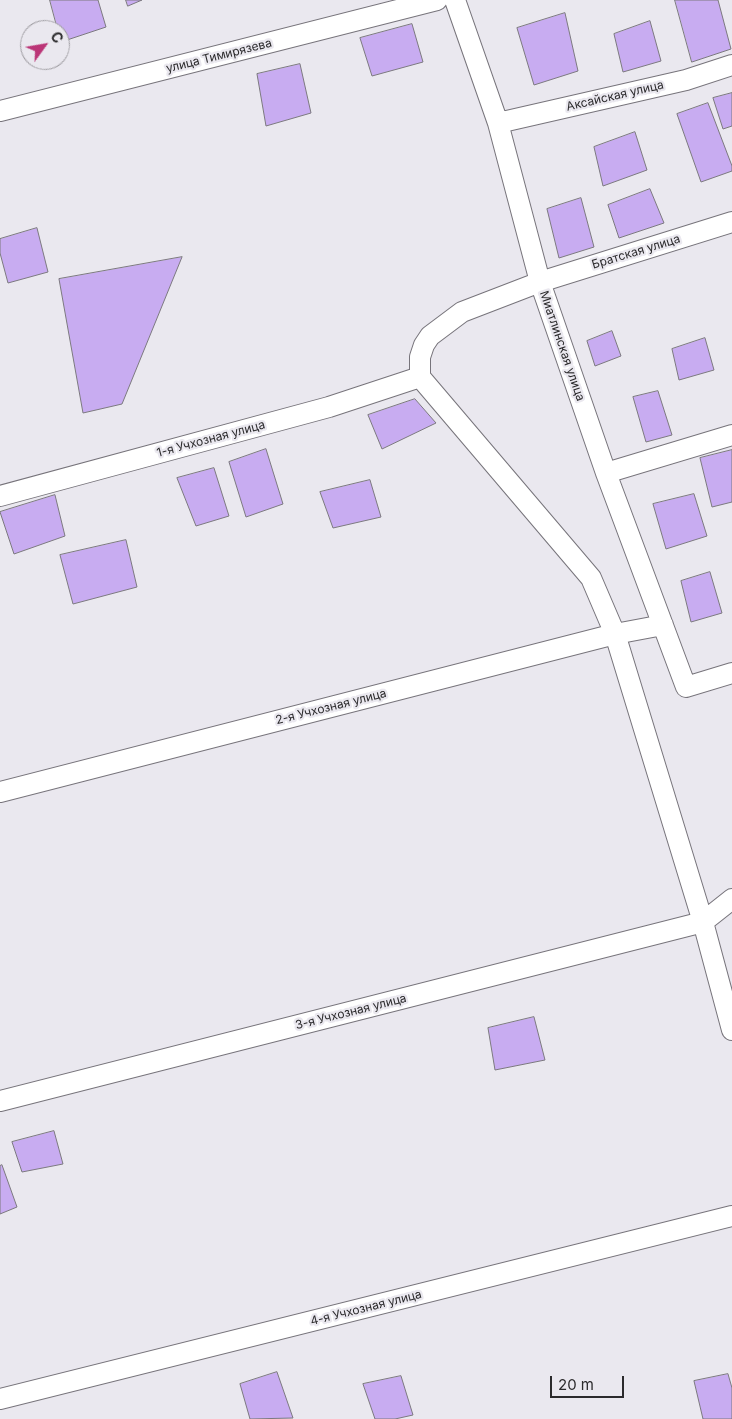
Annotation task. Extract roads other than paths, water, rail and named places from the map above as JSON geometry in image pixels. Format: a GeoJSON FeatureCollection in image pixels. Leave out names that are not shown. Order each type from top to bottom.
{"type":"FeatureCollection","features":[{"type":"Feature","properties":{"kind":"street","name":"улица Тимирязева"},"geometry":{"type":"LineString","coordinates":[[0,111],[437,0]]}},
{"type":"Feature","properties":{"kind":"street","name":"Миатлинская улица"},"geometry":{"type":"LineString","coordinates":[[455,0],[498,124],[540,282],[606,473],[686,687],[732,673]]}},
{"type":"Feature","properties":{"kind":"street","name":"Аксайская улица"},"geometry":{"type":"LineString","coordinates":[[498,124],[686,80],[732,65]]}},
{"type":"Feature","properties":{"kind":"street","name":"Братская улица"},"geometry":{"type":"LineString","coordinates":[[420,377],[420,358],[424,345],[430,336],[462,312],[540,282],[732,222]]}},
{"type":"Feature","properties":{"kind":"street","name":"1-я Учхозная улица"},"geometry":{"type":"LineString","coordinates":[[0,496],[329,408],[420,377]]}},
{"type":"Feature","properties":{"kind":"street"},"geometry":{"type":"LineString","coordinates":[[420,377],[591,578],[615,634],[703,922],[732,1030]]}},
{"type":"Feature","properties":{"kind":"street"},"geometry":{"type":"LineString","coordinates":[[606,473],[732,435]]}},
{"type":"Feature","properties":{"kind":"street","name":"2-я Учхозная улица"},"geometry":{"type":"LineString","coordinates":[[0,792],[615,634],[663,625]]}},
{"type":"Feature","properties":{"kind":"street"},"geometry":{"type":"LineString","coordinates":[[703,922],[732,899]]}},
{"type":"Feature","properties":{"kind":"street","name":"3-я Учхозная улица"},"geometry":{"type":"LineString","coordinates":[[0,1101],[703,922]]}},
{"type":"Feature","properties":{"kind":"street","name":"4-я Учхозная улица"},"geometry":{"type":"LineString","coordinates":[[0,1399],[732,1216]]}}]}
